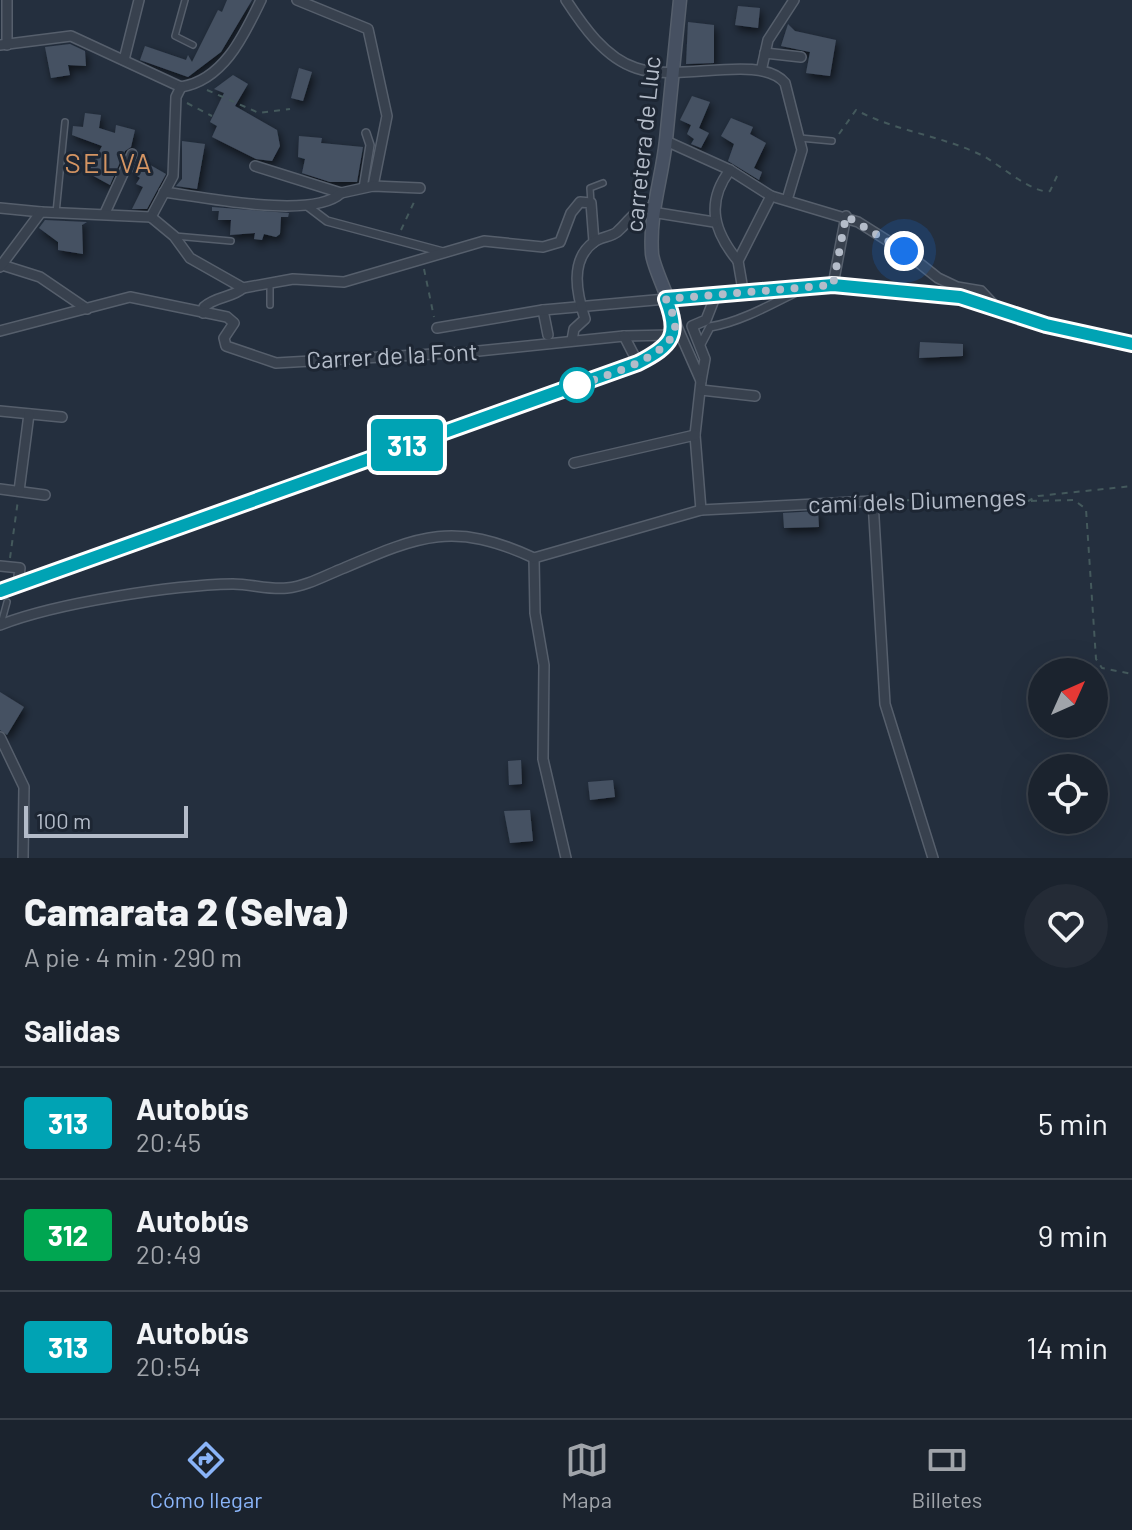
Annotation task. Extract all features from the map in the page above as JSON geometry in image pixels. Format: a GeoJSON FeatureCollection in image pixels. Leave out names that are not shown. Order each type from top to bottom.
{"type":"FeatureCollection","features":[{"type":"Feature","properties":{"kind":"main road","name":"carretera de Lluc"},"geometry":{"type":"LineString","coordinates":[[674,329],[652,254],[652,210],[666,141],[680,0]]}},
{"type":"Feature","properties":{"kind":"main road"},"geometry":{"type":"LineString","coordinates":[[3,596],[18,584],[638,363],[662,348],[674,329]]}},
{"type":"Feature","properties":{"kind":"street"},"geometry":{"type":"LineString","coordinates":[[7,0],[4,45],[71,36],[181,87],[195,85],[238,47],[261,0]]}},
{"type":"Feature","properties":{"kind":"street"},"geometry":{"type":"LineString","coordinates":[[124,60],[139,0]]}},
{"type":"Feature","properties":{"kind":"street"},"geometry":{"type":"LineString","coordinates":[[297,0],[368,29],[387,116],[368,187]]}},
{"type":"Feature","properties":{"kind":"street"},"geometry":{"type":"LineString","coordinates":[[566,0],[583,26],[618,59],[636,68],[671,75],[762,67],[778,74],[785,83],[802,150],[787,200]]}},
{"type":"Feature","properties":{"kind":"street"},"geometry":{"type":"LineString","coordinates":[[762,67],[768,40],[794,0]]}},
{"type":"Feature","properties":{"kind":"street"},"geometry":{"type":"LineString","coordinates":[[765,53],[801,57]]}},
{"type":"Feature","properties":{"kind":"street"},"geometry":{"type":"LineString","coordinates":[[151,217],[173,176],[176,97],[181,87]]}},
{"type":"Feature","properties":{"kind":"street"},"geometry":{"type":"LineString","coordinates":[[366,133],[370,145],[368,187]]}},
{"type":"Feature","properties":{"kind":"street"},"geometry":{"type":"LineString","coordinates":[[666,141],[730,170],[771,196],[846,216],[904,251],[938,278],[957,287],[981,291],[995,306]]}},
{"type":"Feature","properties":{"kind":"street"},"geometry":{"type":"LineString","coordinates":[[105,213],[132,154]]}},
{"type":"Feature","properties":{"kind":"street"},"geometry":{"type":"LineString","coordinates":[[255,166],[341,193]]}},
{"type":"Feature","properties":{"kind":"street"},"geometry":{"type":"LineString","coordinates":[[730,170],[721,181],[714,222],[719,237],[738,261],[743,290]]}},
{"type":"Feature","properties":{"kind":"street"},"geometry":{"type":"LineString","coordinates":[[164,192],[306,205],[333,200],[341,193],[368,187],[420,188]]}},
{"type":"Feature","properties":{"kind":"street"},"geometry":{"type":"LineString","coordinates":[[738,261],[771,196]]}},
{"type":"Feature","properties":{"kind":"street"},"geometry":{"type":"LineString","coordinates":[[0,331],[130,297],[203,313],[204,307],[211,301],[243,288],[293,279],[344,282],[484,241],[543,247],[560,242],[571,213],[580,202],[591,203],[594,242]]}},
{"type":"Feature","properties":{"kind":"street"},"geometry":{"type":"LineString","coordinates":[[306,205],[327,221],[395,242],[445,253]]}},
{"type":"Feature","properties":{"kind":"street"},"geometry":{"type":"LineString","coordinates":[[0,208],[151,217],[174,236],[190,258],[243,288]]}},
{"type":"Feature","properties":{"kind":"street"},"geometry":{"type":"LineString","coordinates":[[572,340],[574,329],[585,319],[576,284],[581,258],[594,242],[617,232],[634,212],[652,210],[714,222]]}},
{"type":"Feature","properties":{"kind":"street"},"geometry":{"type":"LineString","coordinates":[[41,212],[1,266],[40,277],[87,309]]}},
{"type":"Feature","properties":{"kind":"street"},"geometry":{"type":"LineString","coordinates":[[833,285],[846,216]]}},
{"type":"Feature","properties":{"kind":"street"},"geometry":{"type":"LineString","coordinates":[[437,328],[543,310],[717,292],[833,285],[960,297],[1074,332],[1132,344]]}},
{"type":"Feature","properties":{"kind":"street"},"geometry":{"type":"LineString","coordinates":[[700,346],[710,327],[734,323],[750,311],[815,286]]}},
{"type":"Feature","properties":{"kind":"street"},"geometry":{"type":"LineString","coordinates":[[701,510],[695,435],[705,359],[692,326],[706,320],[717,292]]}},
{"type":"Feature","properties":{"kind":"street"},"geometry":{"type":"LineString","coordinates":[[543,310],[548,335]]}},
{"type":"Feature","properties":{"kind":"street","name":"Carrer de la Font"},"geometry":{"type":"LineString","coordinates":[[203,313],[227,317],[234,323],[224,338],[226,346],[276,363],[469,352],[674,329]]}},
{"type":"Feature","properties":{"kind":"street"},"geometry":{"type":"LineString","coordinates":[[674,329],[701,385]]}},
{"type":"Feature","properties":{"kind":"street"},"geometry":{"type":"LineString","coordinates":[[624,336],[638,363]]}},
{"type":"Feature","properties":{"kind":"street"},"geometry":{"type":"LineString","coordinates":[[701,385],[755,396]]}},
{"type":"Feature","properties":{"kind":"street"},"geometry":{"type":"LineString","coordinates":[[0,411],[62,417]]}},
{"type":"Feature","properties":{"kind":"street"},"geometry":{"type":"LineString","coordinates":[[19,491],[29,414]]}},
{"type":"Feature","properties":{"kind":"street"},"geometry":{"type":"LineString","coordinates":[[574,463],[695,435]]}},
{"type":"Feature","properties":{"kind":"street"},"geometry":{"type":"LineString","coordinates":[[0,489],[45,495]]}},
{"type":"Feature","properties":{"kind":"street"},"geometry":{"type":"LineString","coordinates":[[873,501],[885,704],[933,858]]}},
{"type":"Feature","properties":{"kind":"street","name":"camí dels Diumenges"},"geometry":{"type":"LineString","coordinates":[[534,558],[701,510],[873,501]]}},
{"type":"Feature","properties":{"kind":"street"},"geometry":{"type":"LineString","coordinates":[[0,626],[29,613],[175,589],[233,584],[286,589],[411,540],[469,535],[496,540],[534,558],[535,613],[544,665],[543,759],[566,858]]}},
{"type":"Feature","properties":{"kind":"street"},"geometry":{"type":"LineString","coordinates":[[5,567],[20,568],[18,584]]}},
{"type":"Feature","properties":{"kind":"street"},"geometry":{"type":"LineString","coordinates":[[0,737],[24,787],[23,858]]}},
{"type":"Feature","properties":{"kind":"lane"},"geometry":{"type":"LineString","coordinates":[[185,0],[175,36],[193,45]]}},
{"type":"Feature","properties":{"kind":"lane"},"geometry":{"type":"LineString","coordinates":[[56,213],[65,122]]}},
{"type":"Feature","properties":{"kind":"lane"},"geometry":{"type":"LineString","coordinates":[[800,138],[832,141]]}},
{"type":"Feature","properties":{"kind":"lane"},"geometry":{"type":"LineString","coordinates":[[591,203],[590,188],[603,183]]}},
{"type":"Feature","properties":{"kind":"lane"},"geometry":{"type":"LineString","coordinates":[[174,236],[231,241]]}},
{"type":"Feature","properties":{"kind":"lane"},"geometry":{"type":"LineString","coordinates":[[270,283],[270,305]]}},
{"type":"Feature","properties":{"kind":"lane"},"geometry":{"type":"LineString","coordinates":[[0,626],[3,596]]}},
{"type":"Feature","properties":{"kind":"path"},"geometry":{"type":"LineString","coordinates":[[195,85],[259,113],[290,109]]}},
{"type":"Feature","properties":{"kind":"path"},"geometry":{"type":"LineString","coordinates":[[176,97],[212,116]]}},
{"type":"Feature","properties":{"kind":"path"},"geometry":{"type":"LineString","coordinates":[[832,141],[856,110],[880,123],[982,155],[1037,191],[1050,191],[1058,174]]}},
{"type":"Feature","properties":{"kind":"path"},"geometry":{"type":"LineString","coordinates":[[395,242],[420,188]]}},
{"type":"Feature","properties":{"kind":"path"},"geometry":{"type":"LineString","coordinates":[[421,260],[437,328]]}},
{"type":"Feature","properties":{"kind":"path","name":"camí dels Diumenges"},"geometry":{"type":"LineString","coordinates":[[873,501],[1028,501],[1038,496],[1132,486]]}},
{"type":"Feature","properties":{"kind":"path"},"geometry":{"type":"LineString","coordinates":[[5,567],[19,491]]}},
{"type":"Feature","properties":{"kind":"path"},"geometry":{"type":"LineString","coordinates":[[1028,501],[1040,504],[1074,500],[1086,509],[1096,659],[1102,668],[1132,674]]}},
{"type":"Feature","properties":{"kind":"building"},"geometry":{"type":"Polygon","coordinates":[[[227,0],[252,0],[221,52],[188,77],[140,60],[145,46],[186,60],[188,55],[192,62],[218,10],[222,12],[227,0]]]}},
{"type":"Feature","properties":{"kind":"building"},"geometry":{"type":"Polygon","coordinates":[[[738,6],[760,8],[758,28],[735,25],[738,6]]]}},
{"type":"Feature","properties":{"kind":"building"},"geometry":{"type":"Polygon","coordinates":[[[688,22],[714,25],[714,63],[686,64],[688,22]]]}},
{"type":"Feature","properties":{"kind":"building"},"geometry":{"type":"Polygon","coordinates":[[[788,24],[795,31],[836,40],[830,76],[806,73],[810,52],[781,46],[788,24]]]}},
{"type":"Feature","properties":{"kind":"building"},"geometry":{"type":"Polygon","coordinates":[[[70,44],[85,51],[86,66],[68,65],[70,75],[51,78],[45,47],[70,44]]]}},
{"type":"Feature","properties":{"kind":"building"},"geometry":{"type":"Polygon","coordinates":[[[299,68],[312,72],[303,101],[291,98],[299,68]]]}},
{"type":"Feature","properties":{"kind":"building"},"geometry":{"type":"Polygon","coordinates":[[[233,75],[248,84],[235,106],[277,130],[280,146],[272,161],[256,159],[212,137],[217,126],[210,122],[224,93],[214,89],[233,75]]]}},
{"type":"Feature","properties":{"kind":"building"},"geometry":{"type":"Polygon","coordinates":[[[692,96],[710,102],[699,128],[709,133],[701,148],[691,144],[694,139],[687,134],[691,125],[680,120],[692,96]]]}},
{"type":"Feature","properties":{"kind":"building"},"geometry":{"type":"Polygon","coordinates":[[[85,113],[101,115],[99,128],[115,133],[116,125],[135,130],[131,147],[125,151],[110,185],[88,173],[102,146],[72,135],[73,126],[83,127],[85,113]]]}},
{"type":"Feature","properties":{"kind":"building"},"geometry":{"type":"Polygon","coordinates":[[[731,118],[753,127],[750,134],[766,143],[754,168],[762,172],[759,180],[728,161],[734,144],[721,136],[731,118]]]}},
{"type":"Feature","properties":{"kind":"building"},"geometry":{"type":"Polygon","coordinates":[[[299,136],[322,138],[321,143],[363,147],[357,182],[330,182],[302,173],[305,159],[298,157],[299,136]]]}},
{"type":"Feature","properties":{"kind":"building"},"geometry":{"type":"Polygon","coordinates":[[[182,141],[205,144],[197,189],[176,186],[182,179],[182,141]]]}},
{"type":"Feature","properties":{"kind":"building"},"geometry":{"type":"Polygon","coordinates":[[[138,158],[166,174],[147,209],[132,209],[143,187],[136,184],[140,178],[132,172],[138,158]]]}},
{"type":"Feature","properties":{"kind":"building"},"geometry":{"type":"Polygon","coordinates":[[[212,207],[289,213],[288,217],[281,217],[280,234],[276,237],[264,234],[262,240],[254,239],[255,233],[230,235],[231,220],[218,220],[219,211],[212,211],[212,207]]]}},
{"type":"Feature","properties":{"kind":"building"},"geometry":{"type":"Polygon","coordinates":[[[45,220],[87,222],[82,225],[83,254],[58,250],[58,242],[39,228],[45,220]]]}},
{"type":"Feature","properties":{"kind":"building"},"geometry":{"type":"Polygon","coordinates":[[[920,342],[963,344],[963,356],[919,358],[920,342]]]}},
{"type":"Feature","properties":{"kind":"building"},"geometry":{"type":"Polygon","coordinates":[[[818,511],[819,527],[784,528],[783,513],[818,511]]]}},
{"type":"Feature","properties":{"kind":"building"},"geometry":{"type":"Polygon","coordinates":[[[0,692],[24,707],[7,735],[0,730],[0,692]]]}},
{"type":"Feature","properties":{"kind":"building"},"geometry":{"type":"Polygon","coordinates":[[[521,760],[522,784],[509,785],[508,761],[521,760]]]}},
{"type":"Feature","properties":{"kind":"building"},"geometry":{"type":"Polygon","coordinates":[[[613,780],[615,797],[590,800],[588,782],[613,780]]]}},
{"type":"Feature","properties":{"kind":"building"},"geometry":{"type":"Polygon","coordinates":[[[530,810],[533,841],[510,843],[504,811],[530,810]]]}},
{"type":"Feature","properties":{"kind":"bus line","name":"313"},"geometry":{"type":"LineString","coordinates":[[0,591],[638,363],[662,348],[672,335],[675,322],[666,299],[794,285],[833,285],[960,297],[1046,325],[1132,344]]}},
{"type":"Feature","properties":{"kind":"district","name":"SELVA"},"geometry":{"type":"Point","coordinates":[109,162]}},
{"type":"Feature","properties":{"kind":"route"},"geometry":{"type":"LineString","coordinates":[[577,385],[565,389],[638,363],[662,348],[672,335],[675,322],[666,299],[794,285],[833,285],[846,216],[904,251]]}}]}
